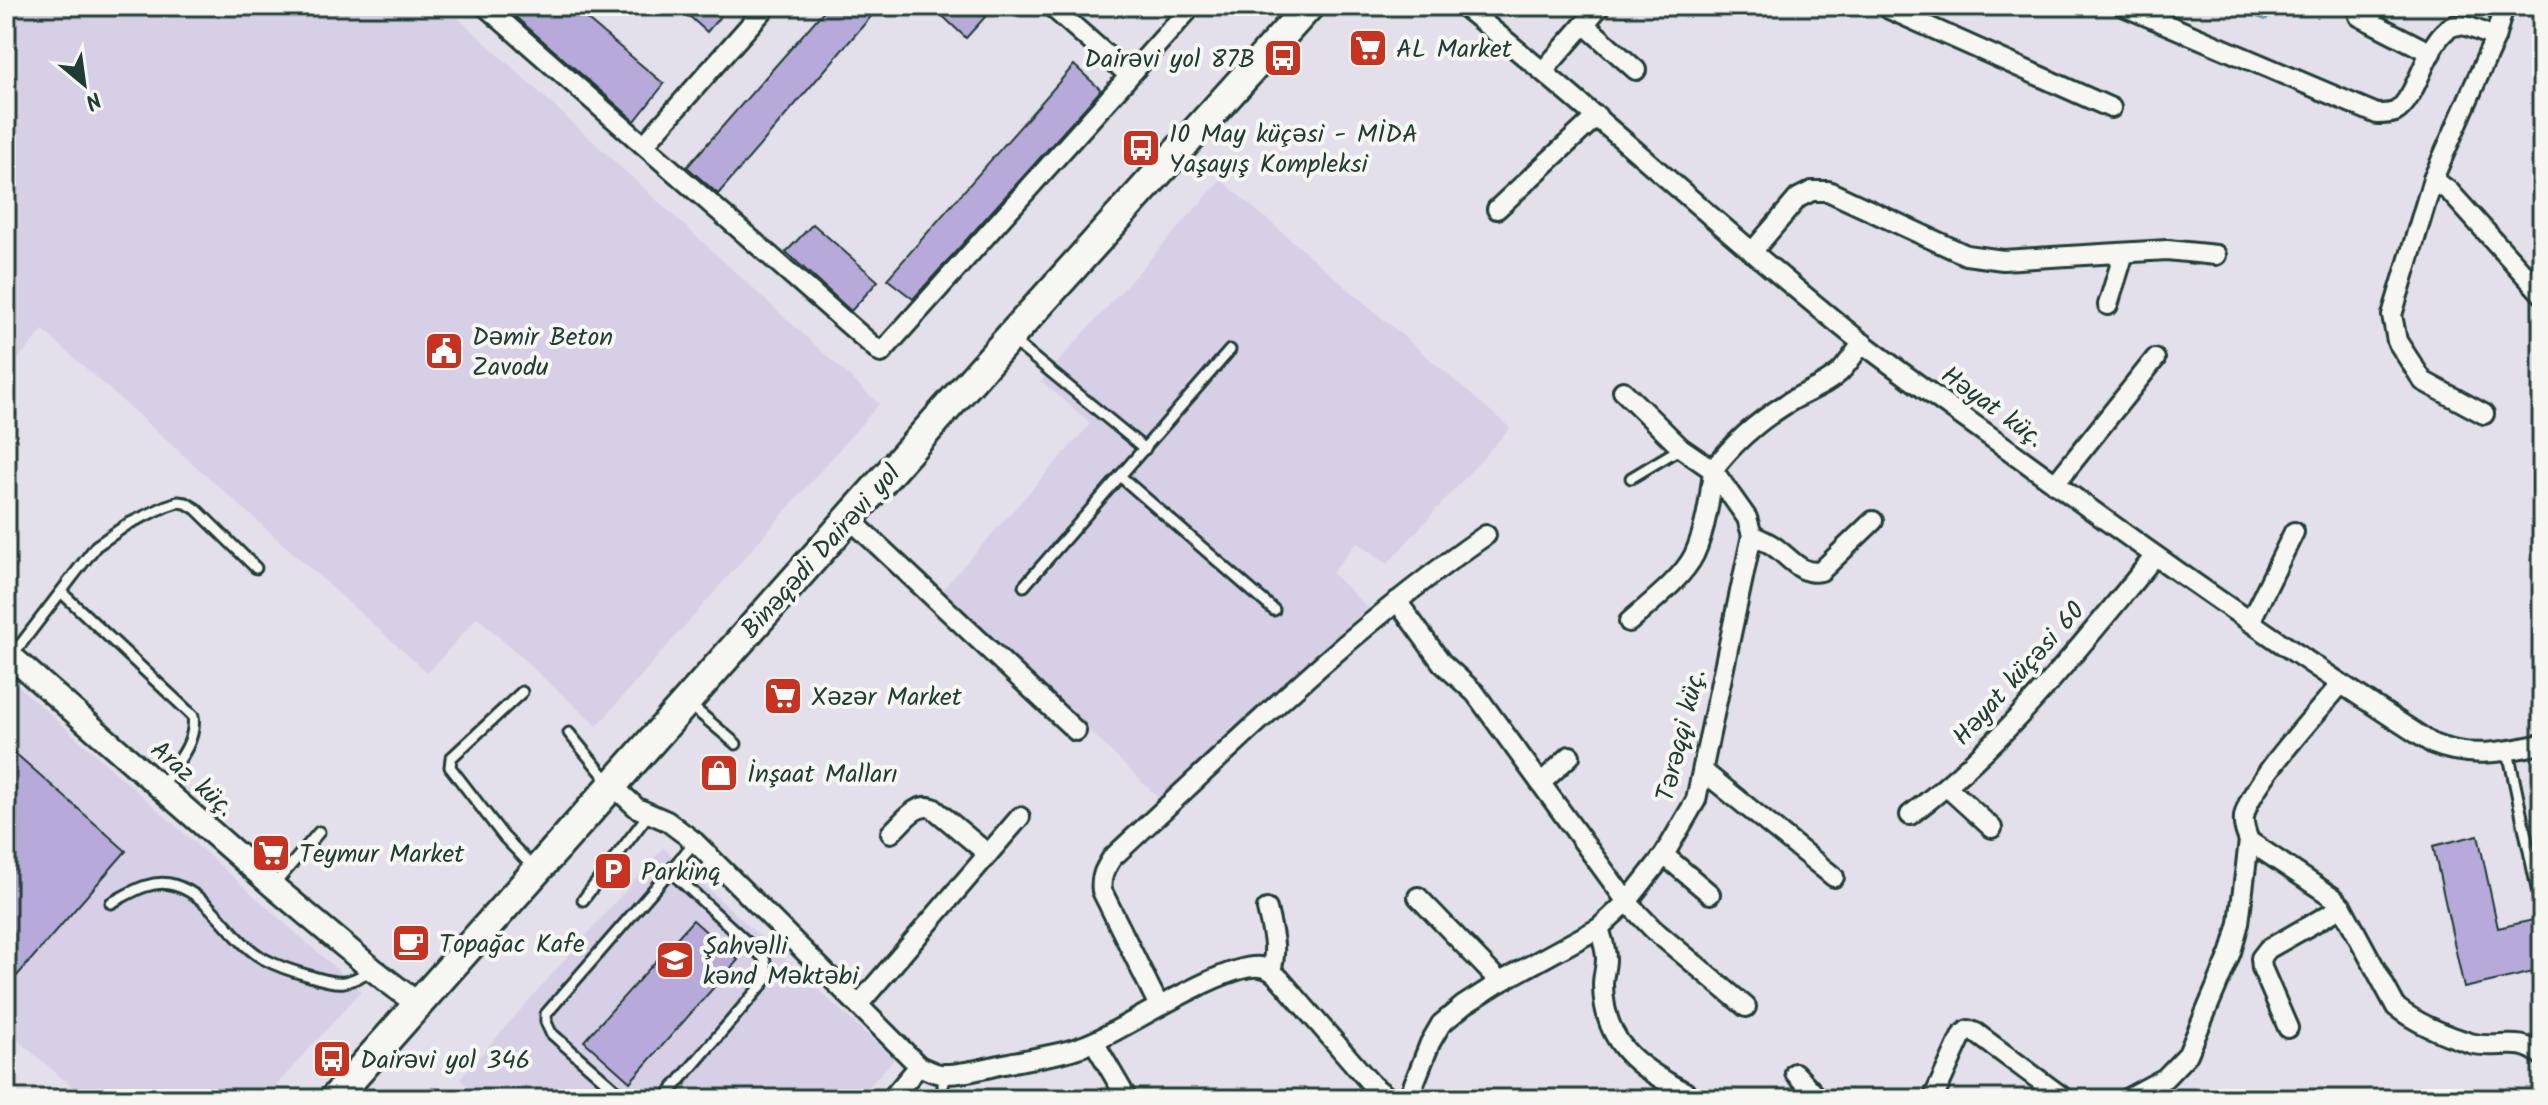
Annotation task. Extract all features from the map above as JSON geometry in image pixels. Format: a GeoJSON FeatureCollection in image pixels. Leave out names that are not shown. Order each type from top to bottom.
{"type":"FeatureCollection","features":[{"type":"Feature","properties":{"kind":"main road","name":"Binəqədi Dairəvi yol"},"geometry":{"type":"LineString","coordinates":[[342,1096],[612,785],[1309,6]]}},
{"type":"Feature","properties":{"kind":"street"},"geometry":{"type":"LineString","coordinates":[[485,6],[881,353],[1192,6]]}},
{"type":"Feature","properties":{"kind":"street"},"geometry":{"type":"LineString","coordinates":[[644,145],[767,6]]}},
{"type":"Feature","properties":{"kind":"street"},"geometry":{"type":"LineString","coordinates":[[1051,6],[1129,75]]}},
{"type":"Feature","properties":{"kind":"street","name":"Həyat küç."},"geometry":{"type":"LineString","coordinates":[[1463,6],[1544,70],[1752,252],[1863,343],[2155,556],[2340,685],[2441,747],[2468,753],[2508,751],[2542,744]]}},
{"type":"Feature","properties":{"kind":"street"},"geometry":{"type":"LineString","coordinates":[[1544,70],[1600,6]]}},
{"type":"Feature","properties":{"kind":"street"},"geometry":{"type":"LineString","coordinates":[[1887,6],[2111,108]]}},
{"type":"Feature","properties":{"kind":"street"},"geometry":{"type":"LineString","coordinates":[[2123,6],[2377,114],[2392,114],[2404,104],[2447,28],[2465,26],[2495,38]]}},
{"type":"Feature","properties":{"kind":"street"},"geometry":{"type":"LineString","coordinates":[[2484,414],[2423,381],[2401,348],[2393,328],[2392,315],[2433,179],[2495,38],[2504,6]]}},
{"type":"Feature","properties":{"kind":"street"},"geometry":{"type":"LineString","coordinates":[[2359,16],[2431,53]]}},
{"type":"Feature","properties":{"kind":"street"},"geometry":{"type":"LineString","coordinates":[[1584,24],[1636,70]]}},
{"type":"Feature","properties":{"kind":"street"},"geometry":{"type":"LineString","coordinates":[[1497,209],[1597,116]]}},
{"type":"Feature","properties":{"kind":"street"},"geometry":{"type":"LineString","coordinates":[[2433,179],[2450,192],[2542,294]]}},
{"type":"Feature","properties":{"kind":"street"},"geometry":{"type":"LineString","coordinates":[[1752,252],[1798,198],[1812,191],[1828,191],[1966,255],[2003,260],[2167,250],[2216,255]]}},
{"type":"Feature","properties":{"kind":"street"},"geometry":{"type":"LineString","coordinates":[[2108,305],[2124,253]]}},
{"type":"Feature","properties":{"kind":"street"},"geometry":{"type":"LineString","coordinates":[[1629,622],[1679,575],[1693,557],[1710,503],[1713,470],[1725,454],[1787,403],[1840,372],[1863,343]]}},
{"type":"Feature","properties":{"kind":"street"},"geometry":{"type":"LineString","coordinates":[[2055,484],[2155,359]]}},
{"type":"Feature","properties":{"kind":"street"},"geometry":{"type":"LineString","coordinates":[[1623,391],[1681,448],[1713,470],[1747,518],[1752,535],[1773,545],[1802,569],[1811,573],[1821,571],[1873,521]]}},
{"type":"Feature","properties":{"kind":"street"},"geometry":{"type":"LineString","coordinates":[[850,519],[1076,731]]}},
{"type":"Feature","properties":{"kind":"street"},"geometry":{"type":"LineString","coordinates":[[2250,622],[2294,532]]}},
{"type":"Feature","properties":{"kind":"street"},"geometry":{"type":"LineString","coordinates":[[1159,1006],[1102,891],[1104,869],[1112,858],[1293,690],[1397,601],[1486,535]]}},
{"type":"Feature","properties":{"kind":"street","name":"Tərəqqi küç."},"geometry":{"type":"LineString","coordinates":[[1408,1099],[1430,1043],[1441,1024],[1500,982],[1599,928],[1627,902],[1664,855],[1696,800],[1752,535]]}},
{"type":"Feature","properties":{"kind":"street","name":"Həyat küçəsi 60"},"geometry":{"type":"LineString","coordinates":[[1910,815],[1985,752],[2045,688],[2155,556]]}},
{"type":"Feature","properties":{"kind":"street"},"geometry":{"type":"LineString","coordinates":[[1397,601],[1442,663],[1475,693],[1627,902],[1654,930],[1746,1007]]}},
{"type":"Feature","properties":{"kind":"street","name":"Araz küç."},"geometry":{"type":"LineString","coordinates":[[9,654],[273,886],[419,1005]]}},
{"type":"Feature","properties":{"kind":"street"},"geometry":{"type":"LineString","coordinates":[[2126,1099],[2165,1078],[2188,1054],[2231,952],[2239,923],[2249,841],[2244,830],[2244,818],[2250,798],[2340,685]]}},
{"type":"Feature","properties":{"kind":"street"},"geometry":{"type":"LineString","coordinates":[[1541,783],[1570,756]]}},
{"type":"Feature","properties":{"kind":"street"},"geometry":{"type":"LineString","coordinates":[[1703,771],[1834,877]]}},
{"type":"Feature","properties":{"kind":"street"},"geometry":{"type":"LineString","coordinates":[[612,785],[637,808],[667,821],[695,842],[919,1066],[933,1073],[944,1074],[1075,1049],[1235,970],[1259,966],[1271,970],[1372,1085],[1390,1099]]}},
{"type":"Feature","properties":{"kind":"street"},"geometry":{"type":"LineString","coordinates":[[1947,787],[1992,828]]}},
{"type":"Feature","properties":{"kind":"street"},"geometry":{"type":"LineString","coordinates":[[891,833],[918,807],[926,805],[988,854]]}},
{"type":"Feature","properties":{"kind":"street"},"geometry":{"type":"LineString","coordinates":[[859,1004],[1020,817]]}},
{"type":"Feature","properties":{"kind":"street"},"geometry":{"type":"LineString","coordinates":[[2249,841],[2324,889],[2342,907],[2396,1007],[2408,1017],[2470,1043],[2495,1047],[2522,1043],[2542,1056]]}},
{"type":"Feature","properties":{"kind":"street"},"geometry":{"type":"LineString","coordinates":[[1664,855],[1710,894]]}},
{"type":"Feature","properties":{"kind":"street"},"geometry":{"type":"LineString","coordinates":[[1418,897],[1500,982]]}},
{"type":"Feature","properties":{"kind":"street"},"geometry":{"type":"LineString","coordinates":[[2288,1028],[2262,968],[2261,958],[2268,949],[2342,907]]}},
{"type":"Feature","properties":{"kind":"street"},"geometry":{"type":"LineString","coordinates":[[1267,909],[1276,956],[1271,970]]}},
{"type":"Feature","properties":{"kind":"street"},"geometry":{"type":"LineString","coordinates":[[1599,928],[1606,955],[1603,983],[1605,1014],[1617,1043],[1649,1073],[1685,1092]]}},
{"type":"Feature","properties":{"kind":"street"},"geometry":{"type":"LineString","coordinates":[[1933,1099],[1962,1035],[1968,1030],[2065,1099]]}},
{"type":"Feature","properties":{"kind":"street"},"geometry":{"type":"LineString","coordinates":[[1094,1042],[1125,1095]]}},
{"type":"Feature","properties":{"kind":"street"},"geometry":{"type":"LineString","coordinates":[[891,1099],[919,1066]]}},
{"type":"Feature","properties":{"kind":"street"},"geometry":{"type":"LineString","coordinates":[[1795,1073],[1819,1099]]}},
{"type":"Feature","properties":{"kind":"lane"},"geometry":{"type":"LineString","coordinates":[[1009,338],[1145,449]]}},
{"type":"Feature","properties":{"kind":"lane"},"geometry":{"type":"LineString","coordinates":[[1024,586],[1230,350]]}},
{"type":"Feature","properties":{"kind":"lane"},"geometry":{"type":"LineString","coordinates":[[1631,478],[1681,448]]}},
{"type":"Feature","properties":{"kind":"lane"},"geometry":{"type":"LineString","coordinates":[[1120,476],[1274,610]]}},
{"type":"Feature","properties":{"kind":"lane"},"geometry":{"type":"LineString","coordinates":[[9,654],[96,546],[142,516],[178,502],[196,509],[256,568]]}},
{"type":"Feature","properties":{"kind":"lane"},"geometry":{"type":"LineString","coordinates":[[61,592],[193,716],[195,729],[190,742],[161,786]]}},
{"type":"Feature","properties":{"kind":"lane"},"geometry":{"type":"LineString","coordinates":[[522,692],[451,758],[450,767],[504,837],[536,871]]}},
{"type":"Feature","properties":{"kind":"lane"},"geometry":{"type":"LineString","coordinates":[[686,702],[736,744]]}},
{"type":"Feature","properties":{"kind":"lane"},"geometry":{"type":"LineString","coordinates":[[569,733],[612,785]]}},
{"type":"Feature","properties":{"kind":"lane"},"geometry":{"type":"LineString","coordinates":[[2508,751],[2540,903]]}},
{"type":"Feature","properties":{"kind":"lane"},"geometry":{"type":"LineString","coordinates":[[583,900],[648,815]]}},
{"type":"Feature","properties":{"kind":"lane"},"geometry":{"type":"LineString","coordinates":[[273,886],[319,832]]}},
{"type":"Feature","properties":{"kind":"lane"},"geometry":{"type":"LineString","coordinates":[[626,1099],[551,1033],[546,1014],[695,842]]}},
{"type":"Feature","properties":{"kind":"lane"},"geometry":{"type":"LineString","coordinates":[[664,1099],[766,980],[767,970],[764,958],[670,871]]}},
{"type":"Feature","properties":{"kind":"lane"},"geometry":{"type":"LineString","coordinates":[[111,903],[146,885],[173,884],[201,899],[262,958],[333,983],[354,982],[372,969]]}},
{"type":"Feature","properties":{"kind":"lane"},"geometry":{"type":"LineString","coordinates":[[942,1099],[944,1074]]}},
{"type":"Feature","properties":{"kind":"shaded area","name":"Dəmir Beton Zavodu"},"geometry":{"type":"Polygon","coordinates":[[[6,6],[445,6],[879,404],[597,726],[477,617],[428,673],[43,330],[6,373],[6,6]]]}},
{"type":"Feature","properties":{"kind":"shaded area"},"geometry":{"type":"Polygon","coordinates":[[[1221,180],[1510,428],[1387,564],[1357,542],[1332,573],[1368,608],[1161,800],[943,589],[1091,423],[1041,381],[1221,180]]]}},
{"type":"Feature","properties":{"kind":"shaded area"},"geometry":{"type":"Polygon","coordinates":[[[6,675],[361,991],[264,1099],[87,1099],[6,1030],[6,675]]]}},
{"type":"Feature","properties":{"kind":"shaded area","name":"Şahvəlli kənd Məktəbi"},"geometry":{"type":"Polygon","coordinates":[[[663,848],[894,1059],[857,1099],[483,1099],[460,1079],[663,848]]]}},
{"type":"Feature","properties":{"kind":"water"},"geometry":{"type":"Polygon","coordinates":[[[2230,6],[2285,6],[2265,20],[2230,6]]]}},
{"type":"Feature","properties":{"kind":"building"},"geometry":{"type":"Polygon","coordinates":[[[503,6],[571,6],[664,84],[635,121],[503,6]]]}},
{"type":"Feature","properties":{"kind":"building"},"geometry":{"type":"Polygon","coordinates":[[[678,6],[729,6],[707,32],[678,6]]]}},
{"type":"Feature","properties":{"kind":"building"},"geometry":{"type":"Polygon","coordinates":[[[828,6],[880,6],[718,194],[687,167],[828,6]]]}},
{"type":"Feature","properties":{"kind":"building"},"geometry":{"type":"Polygon","coordinates":[[[932,6],[995,6],[966,38],[932,6]]]}},
{"type":"Feature","properties":{"kind":"building"},"geometry":{"type":"Polygon","coordinates":[[[1074,65],[1101,90],[913,299],[887,279],[1074,65]]]}},
{"type":"Feature","properties":{"kind":"building"},"geometry":{"type":"Polygon","coordinates":[[[813,224],[878,281],[851,311],[786,252],[813,224]]]}},
{"type":"Feature","properties":{"kind":"building"},"geometry":{"type":"Polygon","coordinates":[[[6,745],[126,851],[15,978],[6,970],[6,745]]]}},
{"type":"Feature","properties":{"kind":"building"},"geometry":{"type":"Polygon","coordinates":[[[2478,835],[2498,928],[2542,918],[2542,970],[2464,988],[2433,846],[2478,835]]]}},
{"type":"Feature","properties":{"kind":"building"},"geometry":{"type":"Polygon","coordinates":[[[693,920],[738,960],[630,1082],[584,1041],[693,920]]]}},
{"type":"Feature","properties":{"kind":"place","name":"AL Market"},"geometry":{"type":"Point","coordinates":[1368,48]}},
{"type":"Feature","properties":{"kind":"place","name":"Dairəvi yol 87B"},"geometry":{"type":"Point","coordinates":[1283,58]}},
{"type":"Feature","properties":{"kind":"place","name":"10 May küçəsi - MİDA Yaşayış Kompleksi"},"geometry":{"type":"Point","coordinates":[1141,148]}},
{"type":"Feature","properties":{"kind":"place","name":"Dəmir Beton Zavodu"},"geometry":{"type":"Point","coordinates":[444,351]}},
{"type":"Feature","properties":{"kind":"place","name":"Xəzər Market"},"geometry":{"type":"Point","coordinates":[783,696]}},
{"type":"Feature","properties":{"kind":"place","name":"İnşaat Malları"},"geometry":{"type":"Point","coordinates":[719,773]}},
{"type":"Feature","properties":{"kind":"place","name":"Teymur Market"},"geometry":{"type":"Point","coordinates":[271,853]}},
{"type":"Feature","properties":{"kind":"place","name":"Parkinq"},"geometry":{"type":"Point","coordinates":[613,871]}},
{"type":"Feature","properties":{"kind":"place","name":"Topağac Kafe"},"geometry":{"type":"Point","coordinates":[411,943]}},
{"type":"Feature","properties":{"kind":"place","name":"Şahvəlli kənd Məktəbi"},"geometry":{"type":"Point","coordinates":[675,960]}},
{"type":"Feature","properties":{"kind":"place","name":"Dairəvi yol 346"},"geometry":{"type":"Point","coordinates":[332,1059]}}]}
